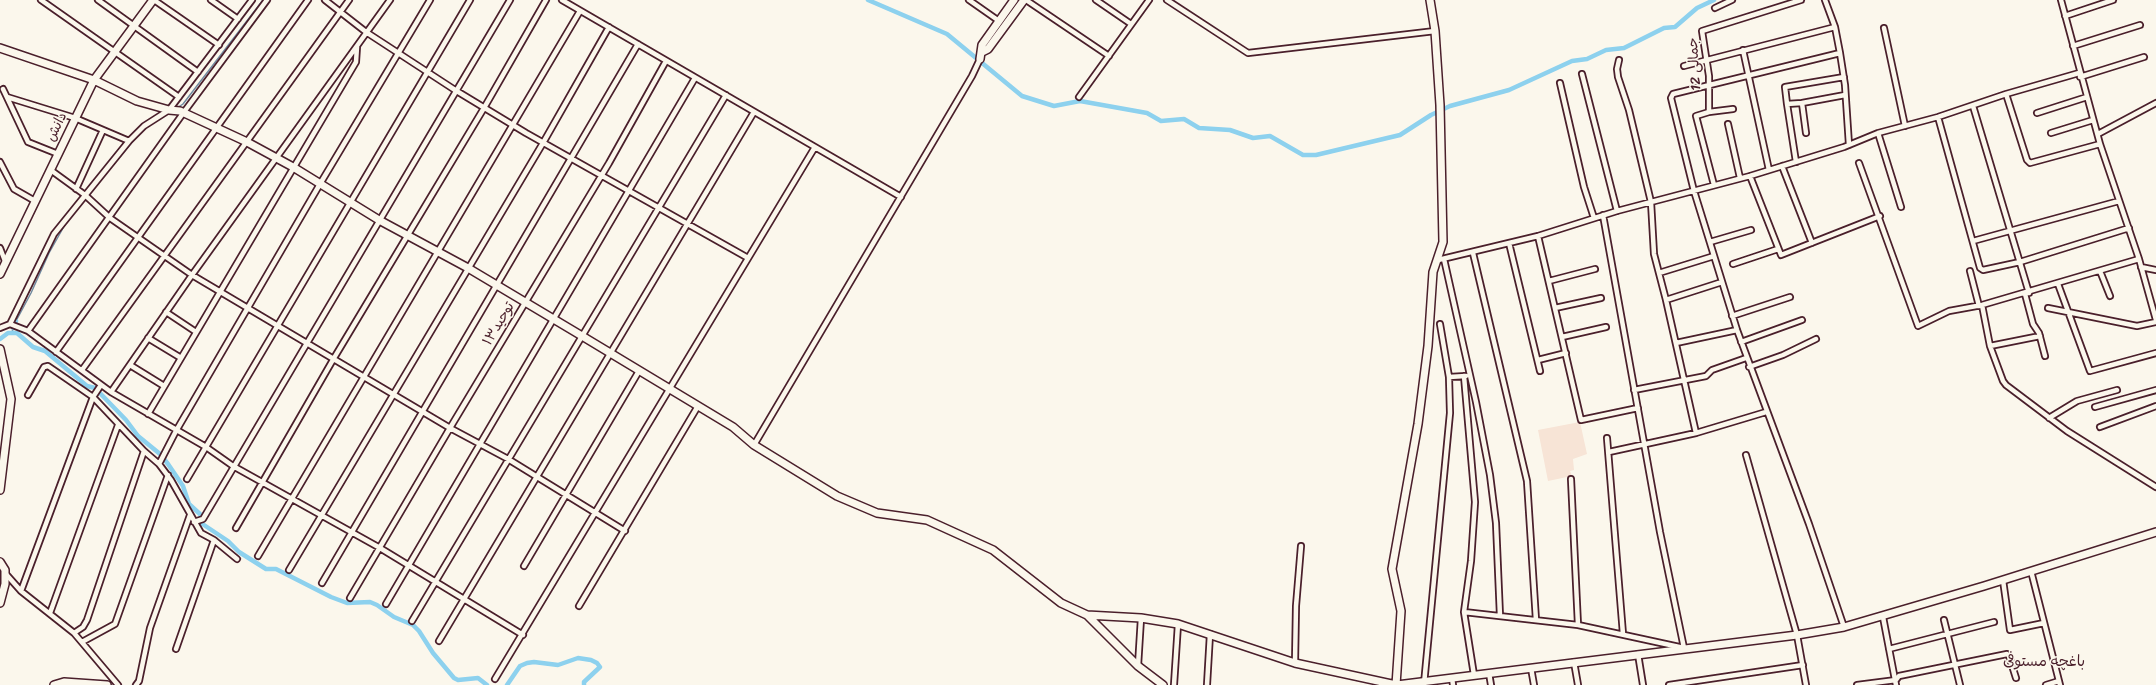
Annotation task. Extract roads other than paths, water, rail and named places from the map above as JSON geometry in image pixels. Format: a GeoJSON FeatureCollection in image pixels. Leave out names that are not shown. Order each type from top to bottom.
{"type":"FeatureCollection","features":[{"type":"Feature","properties":{"kind":"street"},"geometry":{"type":"LineString","coordinates":[[41,0],[114,53],[179,97]]}},
{"type":"Feature","properties":{"kind":"street"},"geometry":{"type":"LineString","coordinates":[[98,0],[198,72]]}},
{"type":"Feature","properties":{"kind":"street"},"geometry":{"type":"LineString","coordinates":[[153,0],[218,45]]}},
{"type":"Feature","properties":{"kind":"street","name":"دانش"},"geometry":{"type":"LineString","coordinates":[[0,274],[35,201],[52,171],[58,154],[94,80],[153,0]]}},
{"type":"Feature","properties":{"kind":"street"},"geometry":{"type":"LineString","coordinates":[[211,0],[238,19]]}},
{"type":"Feature","properties":{"kind":"street"},"geometry":{"type":"LineString","coordinates":[[0,328],[10,324],[54,234],[130,141],[144,126],[169,110],[252,0]]}},
{"type":"Feature","properties":{"kind":"street"},"geometry":{"type":"LineString","coordinates":[[28,331],[110,218],[182,112],[267,0]]}},
{"type":"Feature","properties":{"kind":"street"},"geometry":{"type":"LineString","coordinates":[[56,352],[215,127],[308,0]]}},
{"type":"Feature","properties":{"kind":"street"},"geometry":{"type":"LineString","coordinates":[[325,0],[366,32],[484,108],[543,143],[748,258]]}},
{"type":"Feature","properties":{"kind":"street"},"geometry":{"type":"LineString","coordinates":[[82,370],[349,0]]}},
{"type":"Feature","properties":{"kind":"street"},"geometry":{"type":"LineString","coordinates":[[111,392],[192,275],[390,0]]}},
{"type":"Feature","properties":{"kind":"street"},"geometry":{"type":"LineString","coordinates":[[159,464],[176,430],[430,0]]}},
{"type":"Feature","properties":{"kind":"street"},"geometry":{"type":"LineString","coordinates":[[187,479],[279,326],[470,0]]}},
{"type":"Feature","properties":{"kind":"street"},"geometry":{"type":"LineString","coordinates":[[194,522],[203,519],[305,343],[510,0]]}},
{"type":"Feature","properties":{"kind":"street"},"geometry":{"type":"LineString","coordinates":[[236,528],[334,358],[484,108],[546,0]]}},
{"type":"Feature","properties":{"kind":"street"},"geometry":{"type":"LineString","coordinates":[[562,0],[901,196]]}},
{"type":"Feature","properties":{"kind":"street"},"geometry":{"type":"LineString","coordinates":[[969,0],[999,21]]}},
{"type":"Feature","properties":{"kind":"street"},"geometry":{"type":"LineString","coordinates":[[754,445],[972,76],[981,55],[982,45],[1014,0]]}},
{"type":"Feature","properties":{"kind":"street"},"geometry":{"type":"LineString","coordinates":[[981,55],[988,49],[1025,0],[1109,56]]}},
{"type":"Feature","properties":{"kind":"street"},"geometry":{"type":"LineString","coordinates":[[1096,0],[1132,24]]}},
{"type":"Feature","properties":{"kind":"street"},"geometry":{"type":"LineString","coordinates":[[1079,97],[1149,0]]}},
{"type":"Feature","properties":{"kind":"street"},"geometry":{"type":"LineString","coordinates":[[1167,0],[1248,53],[1435,31]]}},
{"type":"Feature","properties":{"kind":"street"},"geometry":{"type":"LineString","coordinates":[[1430,0],[1435,31],[1440,105],[1439,115],[1443,242],[1441,260],[1470,376],[1490,475],[1496,523],[1500,616]]}},
{"type":"Feature","properties":{"kind":"street"},"geometry":{"type":"LineString","coordinates":[[1715,8],[1732,0]]}},
{"type":"Feature","properties":{"kind":"street","name":"جمالی 12"},"geometry":{"type":"LineString","coordinates":[[1709,112],[1709,86],[1703,30],[1801,0]]}},
{"type":"Feature","properties":{"kind":"street"},"geometry":{"type":"LineString","coordinates":[[1825,0],[1835,27],[1840,53],[1844,77],[1850,145]]}},
{"type":"Feature","properties":{"kind":"street"},"geometry":{"type":"LineString","coordinates":[[2048,308],[2137,326],[2156,321],[2139,258],[2100,144],[2080,75],[2061,0]]}},
{"type":"Feature","properties":{"kind":"street"},"geometry":{"type":"LineString","coordinates":[[2065,16],[2113,0]]}},
{"type":"Feature","properties":{"kind":"street"},"geometry":{"type":"LineString","coordinates":[[258,556],[580,11]]}},
{"type":"Feature","properties":{"kind":"street"},"geometry":{"type":"LineString","coordinates":[[2073,46],[2140,25]]}},
{"type":"Feature","properties":{"kind":"street"},"geometry":{"type":"LineString","coordinates":[[289,570],[392,394],[543,143],[609,27]]}},
{"type":"Feature","properties":{"kind":"street"},"geometry":{"type":"LineString","coordinates":[[1684,66],[1835,27]]}},
{"type":"Feature","properties":{"kind":"street"},"geometry":{"type":"LineString","coordinates":[[1884,28],[1905,126]]}},
{"type":"Feature","properties":{"kind":"street"},"geometry":{"type":"LineString","coordinates":[[322,582],[638,44]]}},
{"type":"Feature","properties":{"kind":"street"},"geometry":{"type":"LineString","coordinates":[[148,414],[356,62],[357,46]]}},
{"type":"Feature","properties":{"kind":"street"},"geometry":{"type":"LineString","coordinates":[[0,48],[94,80],[137,101],[182,112],[247,142],[293,167],[379,220],[468,268],[582,336],[733,427],[754,445],[837,496],[877,513],[927,520],[992,550],[1061,603],[1088,615],[1141,618],[1178,624],[1295,663],[1396,685],[1424,684],[1453,682],[1474,675],[1489,673],[1797,635],[1844,627],[1883,617],[2156,532]]}},
{"type":"Feature","properties":{"kind":"street"},"geometry":{"type":"LineString","coordinates":[[1743,50],[1769,170]]}},
{"type":"Feature","properties":{"kind":"street"},"geometry":{"type":"LineString","coordinates":[[1840,53],[1671,96],[1694,191],[1732,316],[1844,627]]}},
{"type":"Feature","properties":{"kind":"street"},"geometry":{"type":"LineString","coordinates":[[1396,685],[1401,611],[1392,569],[1418,424],[1428,346],[1434,272],[1441,260],[1538,236],[1603,215],[1750,176],[1850,145],[1878,133],[1938,117],[2006,94],[2080,75],[2144,56]]}},
{"type":"Feature","properties":{"kind":"street"},"geometry":{"type":"LineString","coordinates":[[1619,60],[1617,69],[1618,77],[1651,202],[1654,254],[1696,433]]}},
{"type":"Feature","properties":{"kind":"street","name":"توحید۱۳"},"geometry":{"type":"LineString","coordinates":[[350,598],[601,175],[666,61]]}},
{"type":"Feature","properties":{"kind":"street"},"geometry":{"type":"LineString","coordinates":[[1582,74],[1618,211]]}},
{"type":"Feature","properties":{"kind":"street"},"geometry":{"type":"LineString","coordinates":[[1796,162],[1785,87],[1844,77]]}},
{"type":"Feature","properties":{"kind":"street"},"geometry":{"type":"LineString","coordinates":[[386,604],[695,78]]}},
{"type":"Feature","properties":{"kind":"street"},"geometry":{"type":"LineString","coordinates":[[1560,83],[1584,187],[1594,218]]}},
{"type":"Feature","properties":{"kind":"street"},"geometry":{"type":"LineString","coordinates":[[3,90],[28,142],[58,154]]}},
{"type":"Feature","properties":{"kind":"street"},"geometry":{"type":"LineString","coordinates":[[2006,94],[2030,164],[2100,144]]}},
{"type":"Feature","properties":{"kind":"street"},"geometry":{"type":"LineString","coordinates":[[412,621],[726,95]]}},
{"type":"Feature","properties":{"kind":"street"},"geometry":{"type":"LineString","coordinates":[[1787,104],[1802,103],[1845,95]]}},
{"type":"Feature","properties":{"kind":"street"},"geometry":{"type":"LineString","coordinates":[[7,97],[76,118],[130,141]]}},
{"type":"Feature","properties":{"kind":"street"},"geometry":{"type":"LineString","coordinates":[[2037,113],[2087,97]]}},
{"type":"Feature","properties":{"kind":"street"},"geometry":{"type":"LineString","coordinates":[[1802,103],[1806,133]]}},
{"type":"Feature","properties":{"kind":"street"},"geometry":{"type":"LineString","coordinates":[[2098,134],[2156,103]]}},
{"type":"Feature","properties":{"kind":"street"},"geometry":{"type":"LineString","coordinates":[[1973,106],[2020,262],[2033,324],[2040,336],[2045,356]]}},
{"type":"Feature","properties":{"kind":"street"},"geometry":{"type":"LineString","coordinates":[[1714,185],[1696,116],[1733,108]]}},
{"type":"Feature","properties":{"kind":"street"},"geometry":{"type":"LineString","coordinates":[[439,641],[754,112]]}},
{"type":"Feature","properties":{"kind":"street"},"geometry":{"type":"LineString","coordinates":[[1938,117],[1980,268],[1983,270],[2020,262],[2128,228]]}},
{"type":"Feature","properties":{"kind":"street"},"geometry":{"type":"LineString","coordinates":[[2051,133],[2093,120]]}},
{"type":"Feature","properties":{"kind":"street"},"geometry":{"type":"LineString","coordinates":[[1728,124],[1740,178]]}},
{"type":"Feature","properties":{"kind":"street"},"geometry":{"type":"LineString","coordinates":[[76,189],[103,130]]}},
{"type":"Feature","properties":{"kind":"street"},"geometry":{"type":"LineString","coordinates":[[1878,133],[1901,208]]}},
{"type":"Feature","properties":{"kind":"street"},"geometry":{"type":"LineString","coordinates":[[495,679],[523,635],[815,147]]}},
{"type":"Feature","properties":{"kind":"street"},"geometry":{"type":"LineString","coordinates":[[0,162],[14,189],[35,201]]}},
{"type":"Feature","properties":{"kind":"street"},"geometry":{"type":"LineString","coordinates":[[1859,163],[1880,216],[1898,273],[1918,326],[1948,311],[1981,306],[2058,284],[2139,258]]}},
{"type":"Feature","properties":{"kind":"street"},"geometry":{"type":"LineString","coordinates":[[1782,166],[1812,243]]}},
{"type":"Feature","properties":{"kind":"street"},"geometry":{"type":"LineString","coordinates":[[52,171],[85,195],[110,218],[192,275],[450,428],[508,459],[625,530]]}},
{"type":"Feature","properties":{"kind":"street"},"geometry":{"type":"LineString","coordinates":[[1750,176],[1781,255],[1880,216]]}},
{"type":"Feature","properties":{"kind":"street"},"geometry":{"type":"LineString","coordinates":[[1973,242],[2119,201]]}},
{"type":"Feature","properties":{"kind":"street"},"geometry":{"type":"LineString","coordinates":[[1603,215],[1634,390],[1646,444],[1663,545],[1684,648]]}},
{"type":"Feature","properties":{"kind":"street"},"geometry":{"type":"LineString","coordinates":[[1710,242],[1751,230]]}},
{"type":"Feature","properties":{"kind":"street"},"geometry":{"type":"LineString","coordinates":[[1538,236],[1581,420],[1638,408]]}},
{"type":"Feature","properties":{"kind":"street"},"geometry":{"type":"LineString","coordinates":[[1509,243],[1540,371]]}},
{"type":"Feature","properties":{"kind":"street"},"geometry":{"type":"LineString","coordinates":[[0,248],[5,261]]}},
{"type":"Feature","properties":{"kind":"street"},"geometry":{"type":"LineString","coordinates":[[1733,264],[1778,249]]}},
{"type":"Feature","properties":{"kind":"street"},"geometry":{"type":"LineString","coordinates":[[1473,252],[1527,481],[1536,620]]}},
{"type":"Feature","properties":{"kind":"street"},"geometry":{"type":"LineString","coordinates":[[1659,273],[1714,256]]}},
{"type":"Feature","properties":{"kind":"street"},"geometry":{"type":"LineString","coordinates":[[2141,267],[2156,270]]}},
{"type":"Feature","properties":{"kind":"street"},"geometry":{"type":"LineString","coordinates":[[1549,281],[1595,269]]}},
{"type":"Feature","properties":{"kind":"street"},"geometry":{"type":"LineString","coordinates":[[1970,271],[1981,306],[1990,346],[2003,381],[2067,432],[2156,487]]}},
{"type":"Feature","properties":{"kind":"street"},"geometry":{"type":"LineString","coordinates":[[2100,271],[2110,296]]}},
{"type":"Feature","properties":{"kind":"street"},"geometry":{"type":"LineString","coordinates":[[1666,300],[1722,282]]}},
{"type":"Feature","properties":{"kind":"street"},"geometry":{"type":"LineString","coordinates":[[2058,284],[2067,312],[2090,371],[2156,354]]}},
{"type":"Feature","properties":{"kind":"street"},"geometry":{"type":"LineString","coordinates":[[1732,316],[1790,297]]}},
{"type":"Feature","properties":{"kind":"street"},"geometry":{"type":"LineString","coordinates":[[1555,308],[1601,298]]}},
{"type":"Feature","properties":{"kind":"street"},"geometry":{"type":"LineString","coordinates":[[166,312],[196,332]]}},
{"type":"Feature","properties":{"kind":"street"},"geometry":{"type":"LineString","coordinates":[[1741,342],[1802,320]]}},
{"type":"Feature","properties":{"kind":"street"},"geometry":{"type":"LineString","coordinates":[[10,324],[28,331],[111,392],[206,447],[233,466],[263,481],[321,516],[380,548],[523,635]]}},
{"type":"Feature","properties":{"kind":"street"},"geometry":{"type":"LineString","coordinates":[[1424,684],[1450,413],[1449,377],[1440,324]]}},
{"type":"Feature","properties":{"kind":"street"},"geometry":{"type":"LineString","coordinates":[[1562,337],[1606,327]]}},
{"type":"Feature","properties":{"kind":"street"},"geometry":{"type":"LineString","coordinates":[[1676,343],[1737,330]]}},
{"type":"Feature","properties":{"kind":"street"},"geometry":{"type":"LineString","coordinates":[[1990,346],[2040,336]]}},
{"type":"Feature","properties":{"kind":"street"},"geometry":{"type":"LineString","coordinates":[[148,338],[181,358]]}},
{"type":"Feature","properties":{"kind":"street"},"geometry":{"type":"LineString","coordinates":[[1750,367],[1783,355],[1816,339]]}},
{"type":"Feature","properties":{"kind":"street"},"geometry":{"type":"LineString","coordinates":[[0,349],[11,399],[1,470],[0,490]]}},
{"type":"Feature","properties":{"kind":"street"},"geometry":{"type":"LineString","coordinates":[[1538,360],[1566,353]]}},
{"type":"Feature","properties":{"kind":"street"},"geometry":{"type":"LineString","coordinates":[[1634,390],[1706,376],[1712,370],[1746,358]]}},
{"type":"Feature","properties":{"kind":"street"},"geometry":{"type":"LineString","coordinates":[[130,365],[164,386]]}},
{"type":"Feature","properties":{"kind":"street"},"geometry":{"type":"LineString","coordinates":[[28,395],[44,367],[48,366],[93,397],[118,425],[159,464],[168,475],[201,533],[214,540],[237,559]]}},
{"type":"Feature","properties":{"kind":"street"},"geometry":{"type":"LineString","coordinates":[[524,566],[639,371]]}},
{"type":"Feature","properties":{"kind":"street"},"geometry":{"type":"LineString","coordinates":[[1464,376],[1475,502],[1464,612],[1474,675]]}},
{"type":"Feature","properties":{"kind":"street"},"geometry":{"type":"LineString","coordinates":[[1449,377],[1470,376]]}},
{"type":"Feature","properties":{"kind":"street"},"geometry":{"type":"LineString","coordinates":[[21,591],[93,397],[101,385]]}},
{"type":"Feature","properties":{"kind":"street"},"geometry":{"type":"LineString","coordinates":[[2049,418],[2077,401],[2117,390]]}},
{"type":"Feature","properties":{"kind":"street"},"geometry":{"type":"LineString","coordinates":[[2095,407],[2156,390]]}},
{"type":"Feature","properties":{"kind":"street"},"geometry":{"type":"LineString","coordinates":[[579,606],[698,406]]}},
{"type":"Feature","properties":{"kind":"street"},"geometry":{"type":"LineString","coordinates":[[2100,426],[2156,406]]}},
{"type":"Feature","properties":{"kind":"street"},"geometry":{"type":"LineString","coordinates":[[1609,452],[1696,433],[1766,412]]}},
{"type":"Feature","properties":{"kind":"street"},"geometry":{"type":"LineString","coordinates":[[50,613],[118,425]]}},
{"type":"Feature","properties":{"kind":"street"},"geometry":{"type":"LineString","coordinates":[[1607,438],[1623,634]]}},
{"type":"Feature","properties":{"kind":"street"},"geometry":{"type":"LineString","coordinates":[[74,633],[83,627],[87,620],[144,451]]}},
{"type":"Feature","properties":{"kind":"street"},"geometry":{"type":"LineString","coordinates":[[1746,455],[1797,635],[1806,685]]}},
{"type":"Feature","properties":{"kind":"street"},"geometry":{"type":"LineString","coordinates":[[82,642],[115,624],[168,475]]}},
{"type":"Feature","properties":{"kind":"street"},"geometry":{"type":"LineString","coordinates":[[1571,479],[1578,625]]}},
{"type":"Feature","properties":{"kind":"street"},"geometry":{"type":"LineString","coordinates":[[136,685],[139,681],[150,628],[190,515]]}},
{"type":"Feature","properties":{"kind":"street"},"geometry":{"type":"LineString","coordinates":[[176,648],[214,540]]}},
{"type":"Feature","properties":{"kind":"street"},"geometry":{"type":"LineString","coordinates":[[1295,663],[1296,606],[1301,546]]}},
{"type":"Feature","properties":{"kind":"street"},"geometry":{"type":"LineString","coordinates":[[0,562],[5,573],[21,591],[74,633],[118,685]]}},
{"type":"Feature","properties":{"kind":"street"},"geometry":{"type":"LineString","coordinates":[[2031,570],[2060,683],[2046,685]]}},
{"type":"Feature","properties":{"kind":"street"},"geometry":{"type":"LineString","coordinates":[[0,603],[5,573]]}},
{"type":"Feature","properties":{"kind":"street"},"geometry":{"type":"LineString","coordinates":[[2003,580],[2010,630],[2044,623]]}},
{"type":"Feature","properties":{"kind":"street"},"geometry":{"type":"LineString","coordinates":[[1464,612],[1578,625],[1684,648]]}},
{"type":"Feature","properties":{"kind":"street"},"geometry":{"type":"LineString","coordinates":[[1088,615],[1138,666],[1163,685]]}},
{"type":"Feature","properties":{"kind":"street"},"geometry":{"type":"LineString","coordinates":[[1883,617],[1896,683]]}},
{"type":"Feature","properties":{"kind":"street"},"geometry":{"type":"LineString","coordinates":[[1138,666],[1141,618]]}},
{"type":"Feature","properties":{"kind":"street"},"geometry":{"type":"LineString","coordinates":[[1944,620],[1960,685]]}},
{"type":"Feature","properties":{"kind":"street"},"geometry":{"type":"LineString","coordinates":[[1889,649],[1994,622]]}},
{"type":"Feature","properties":{"kind":"street"},"geometry":{"type":"LineString","coordinates":[[1174,685],[1178,624]]}},
{"type":"Feature","properties":{"kind":"street"},"geometry":{"type":"LineString","coordinates":[[1207,685],[1210,634]]}},
{"type":"Feature","properties":{"kind":"street"},"geometry":{"type":"LineString","coordinates":[[1638,654],[1643,685]]}},
{"type":"Feature","properties":{"kind":"street"},"geometry":{"type":"LineString","coordinates":[[1896,683],[1899,676],[2009,654],[2016,678]]}},
{"type":"Feature","properties":{"kind":"street"},"geometry":{"type":"LineString","coordinates":[[1574,662],[1578,685]]}},
{"type":"Feature","properties":{"kind":"street"},"geometry":{"type":"LineString","coordinates":[[1669,685],[1803,665]]}},
{"type":"Feature","properties":{"kind":"street"},"geometry":{"type":"LineString","coordinates":[[1531,668],[1534,685]]}},
{"type":"Feature","properties":{"kind":"street"},"geometry":{"type":"LineString","coordinates":[[1489,673],[1491,685]]}},
{"type":"Feature","properties":{"kind":"street"},"geometry":{"type":"LineString","coordinates":[[54,685],[64,682],[107,685]]}},
{"type":"Feature","properties":{"kind":"street"},"geometry":{"type":"LineString","coordinates":[[1857,685],[1896,683]]}},
{"type":"Feature","properties":{"kind":"waterway"},"geometry":{"type":"LineString","coordinates":[[177,108],[183,104],[263,0]]}},
{"type":"Feature","properties":{"kind":"waterway"},"geometry":{"type":"LineString","coordinates":[[868,0],[947,34],[1022,96],[1054,106],[1080,101],[1147,113],[1161,121],[1184,119],[1199,128],[1230,130],[1253,138],[1270,136],[1303,155],[1316,155],[1400,135],[1431,115],[1450,106],[1509,90],[1572,61],[1587,59],[1606,50],[1624,48],[1664,28],[1675,27],[1697,8],[1714,0]]}},
{"type":"Feature","properties":{"kind":"waterway"},"geometry":{"type":"LineString","coordinates":[[158,119],[169,113]]}},
{"type":"Feature","properties":{"kind":"waterway"},"geometry":{"type":"LineString","coordinates":[[93,189],[138,135]]}},
{"type":"Feature","properties":{"kind":"waterway"},"geometry":{"type":"LineString","coordinates":[[16,321],[31,293],[49,253],[67,221]]}},
{"type":"Feature","properties":{"kind":"waterway"},"geometry":{"type":"LineString","coordinates":[[13,328],[16,321]]}},
{"type":"Feature","properties":{"kind":"waterway"},"geometry":{"type":"LineString","coordinates":[[12,333],[13,328]]}},
{"type":"Feature","properties":{"kind":"waterway"},"geometry":{"type":"LineString","coordinates":[[0,339],[8,333],[17,333],[33,347],[45,351],[87,386],[95,388],[126,420],[138,436],[160,454],[168,464],[183,486],[189,504],[201,515],[201,523],[228,541],[239,552],[266,569],[276,569],[331,597],[347,603],[370,602],[377,605],[394,617],[413,625],[419,631],[433,653],[454,678],[458,680],[478,678],[487,685]]}},
{"type":"Feature","properties":{"kind":"waterway"},"geometry":{"type":"LineString","coordinates":[[507,685],[520,666],[527,663],[534,662],[558,665],[578,658],[591,660],[597,663],[600,667],[584,682],[584,685]]}},
{"type":"Feature","properties":{"kind":"district","name":"باغچه مستوفی"},"geometry":{"type":"Point","coordinates":[2044,662]}}]}
